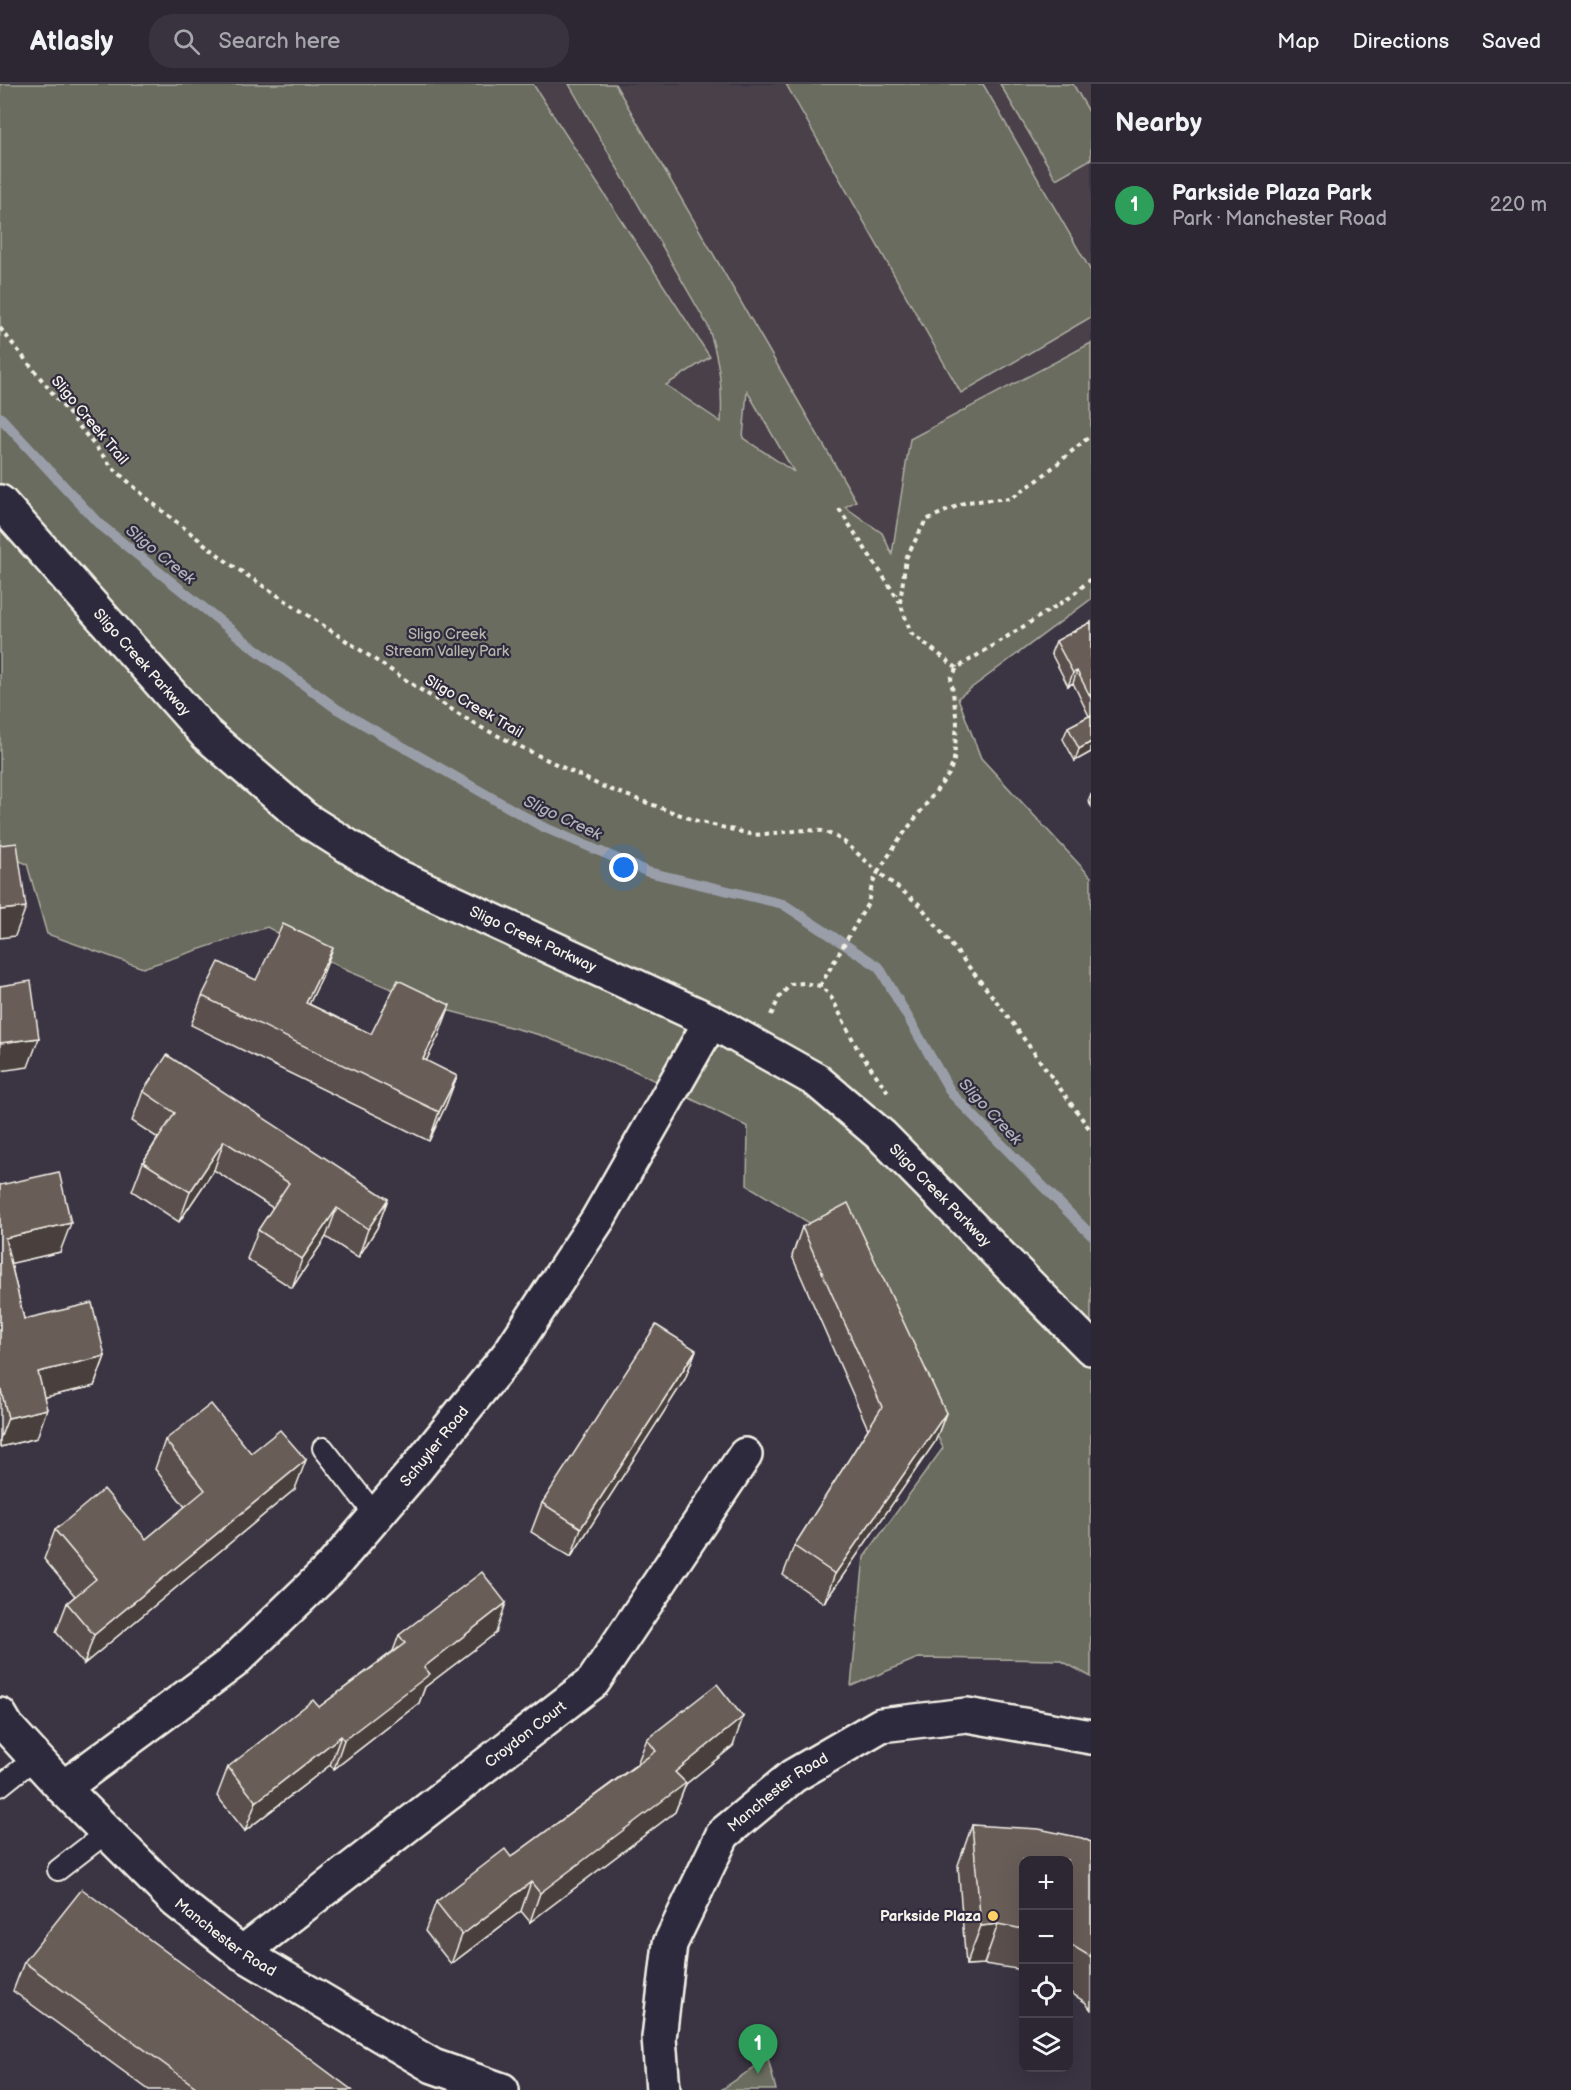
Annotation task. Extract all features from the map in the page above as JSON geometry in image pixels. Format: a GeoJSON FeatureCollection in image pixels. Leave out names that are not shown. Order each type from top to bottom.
{"type":"FeatureCollection","features":[{"type":"Feature","properties":{"kind":"street","name":"Sligo Creek Parkway"},"geometry":{"type":"LineString","coordinates":[[0,501],[206,734],[305,819],[392,874],[711,1021],[816,1080],[882,1136],[1091,1348]]}},
{"type":"Feature","properties":{"kind":"street","name":"Schuyler Road"},"geometry":{"type":"LineString","coordinates":[[63,1788],[232,1663],[331,1568],[417,1468],[509,1354],[598,1219],[711,1021]]}},
{"type":"Feature","properties":{"kind":"street","name":"Croydon Court"},"geometry":{"type":"LineString","coordinates":[[242,1953],[593,1682],[746,1455]]}},
{"type":"Feature","properties":{"kind":"street","name":"Manchester Road"},"geometry":{"type":"LineString","coordinates":[[0,1715],[7,1727],[63,1788],[176,1901],[242,1953],[433,2066],[502,2090]]}},
{"type":"Feature","properties":{"kind":"street","name":"Manchester Road"},"geometry":{"type":"LineString","coordinates":[[663,2090],[659,2038],[670,1944],[723,1834],[793,1776],[881,1725],[967,1715],[1091,1737]]}},
{"type":"Feature","properties":{"kind":"lane"},"geometry":{"type":"LineString","coordinates":[[323,1448],[376,1516]]}},
{"type":"Feature","properties":{"kind":"lane"},"geometry":{"type":"LineString","coordinates":[[0,1786],[35,1758]]}},
{"type":"Feature","properties":{"kind":"lane"},"geometry":{"type":"LineString","coordinates":[[58,1870],[107,1832]]}},
{"type":"Feature","properties":{"kind":"path","name":"Sligo Creek Trail"},"geometry":{"type":"LineString","coordinates":[[0,328],[112,467],[152,502],[230,564],[478,726],[601,786],[697,820],[754,835],[805,830],[822,831],[847,844],[919,904],[1000,1006],[1091,1131]]}},
{"type":"Feature","properties":{"kind":"path"},"geometry":{"type":"LineString","coordinates":[[900,603],[906,558],[926,520],[966,502],[1011,498],[1038,480],[1091,435]]}},
{"type":"Feature","properties":{"kind":"path"},"geometry":{"type":"LineString","coordinates":[[839,509],[900,603],[911,633],[957,668]]}},
{"type":"Feature","properties":{"kind":"path"},"geometry":{"type":"LineString","coordinates":[[766,1023],[780,996],[791,984],[804,983],[820,986],[868,903],[878,872],[898,841],[949,774],[954,760],[957,723],[951,678],[957,668],[1069,598],[1091,579]]}},
{"type":"Feature","properties":{"kind":"shaded area"},"geometry":{"type":"Polygon","coordinates":[[[493,84],[1091,84],[1091,523],[920,616],[523,289],[493,84]]]}},
{"type":"Feature","properties":{"kind":"green space","name":"Sligo Creek Stream Valley Park"},"geometry":{"type":"Polygon","coordinates":[[[0,84],[533,84],[710,357],[666,385],[721,422],[719,373],[708,326],[569,84],[615,84],[856,501],[845,507],[882,533],[892,554],[910,439],[1091,343],[1091,599],[958,698],[981,758],[1091,877],[1091,1677],[1060,1660],[918,1658],[851,1686],[864,1557],[943,1448],[849,1247],[747,1185],[748,1127],[635,1071],[540,1035],[435,1007],[348,971],[267,927],[143,968],[47,934],[27,864],[0,852],[0,84]],[[747,391],[743,438],[794,472],[747,391]]]}},
{"type":"Feature","properties":{"kind":"green space"},"geometry":{"type":"Polygon","coordinates":[[[786,84],[983,84],[1091,271],[1091,317],[961,393],[786,84]]]}},
{"type":"Feature","properties":{"kind":"green space"},"geometry":{"type":"Polygon","coordinates":[[[1000,84],[1073,84],[1091,115],[1091,159],[1056,179],[1000,84]]]}},
{"type":"Feature","properties":{"kind":"green space"},"geometry":{"type":"Polygon","coordinates":[[[768,2058],[776,2090],[721,2090],[768,2058]]]}},
{"type":"Feature","properties":{"kind":"building"},"geometry":{"type":"Polygon","coordinates":[[[1091,622],[1091,698],[1077,671],[1073,673],[1056,641],[1091,622]]]}},
{"type":"Feature","properties":{"kind":"building"},"geometry":{"type":"Polygon","coordinates":[[[1091,715],[1091,742],[1079,749],[1068,727],[1091,715]]]}},
{"type":"Feature","properties":{"kind":"building"},"geometry":{"type":"Polygon","coordinates":[[[17,843],[26,907],[0,910],[0,845],[17,843]]]}},
{"type":"Feature","properties":{"kind":"building"},"geometry":{"type":"Polygon","coordinates":[[[283,924],[333,948],[306,1003],[371,1034],[398,980],[450,1005],[423,1059],[457,1076],[439,1112],[202,996],[219,962],[256,980],[283,924]]]}},
{"type":"Feature","properties":{"kind":"building"},"geometry":{"type":"Polygon","coordinates":[[[31,981],[39,1038],[0,1043],[0,986],[31,981]]]}},
{"type":"Feature","properties":{"kind":"building"},"geometry":{"type":"Polygon","coordinates":[[[167,1055],[388,1199],[368,1229],[337,1208],[302,1259],[258,1230],[289,1183],[224,1141],[190,1192],[143,1162],[175,1113],[143,1091],[167,1055]]]}},
{"type":"Feature","properties":{"kind":"building"},"geometry":{"type":"Polygon","coordinates":[[[59,1172],[71,1223],[5,1238],[24,1319],[92,1303],[105,1356],[38,1372],[47,1409],[8,1418],[0,1386],[0,1185],[59,1172]]]}},
{"type":"Feature","properties":{"kind":"building"},"geometry":{"type":"Polygon","coordinates":[[[848,1203],[946,1413],[835,1574],[794,1546],[882,1407],[802,1227],[848,1203]]]}},
{"type":"Feature","properties":{"kind":"building"},"geometry":{"type":"Polygon","coordinates":[[[656,1325],[696,1350],[581,1528],[542,1503],[656,1325]]]}},
{"type":"Feature","properties":{"kind":"building"},"geometry":{"type":"Polygon","coordinates":[[[211,1404],[251,1453],[280,1430],[306,1460],[94,1635],[67,1603],[96,1579],[55,1530],[104,1489],[146,1539],[205,1490],[165,1440],[211,1404]]]}},
{"type":"Feature","properties":{"kind":"building"},"geometry":{"type":"Polygon","coordinates":[[[482,1572],[506,1603],[424,1667],[430,1674],[344,1740],[341,1736],[256,1802],[228,1767],[313,1700],[319,1707],[405,1643],[399,1635],[482,1572]]]}},
{"type":"Feature","properties":{"kind":"building"},"geometry":{"type":"Polygon","coordinates":[[[717,1684],[743,1717],[675,1772],[686,1783],[540,1893],[531,1882],[462,1935],[436,1902],[505,1849],[511,1857],[656,1751],[647,1739],[717,1684]]]}},
{"type":"Feature","properties":{"kind":"building"},"geometry":{"type":"Polygon","coordinates":[[[972,1825],[1039,1829],[1091,1842],[1091,1957],[1073,1946],[1073,1856],[1019,1856],[1019,1928],[998,1924],[981,1926],[972,1825]]]}},
{"type":"Feature","properties":{"kind":"building"},"geometry":{"type":"Polygon","coordinates":[[[82,1889],[352,2090],[200,2090],[24,1962],[82,1889]]]}},
{"type":"Feature","properties":{"kind":"waterway","name":"Sligo Creek"},"geometry":{"type":"LineString","coordinates":[[0,417],[98,523],[246,642],[337,709],[541,826],[648,872],[783,904],[879,967],[952,1094],[1091,1235]]}},
{"type":"Feature","properties":{"kind":"place","name":"Parkside Plaza"},"geometry":{"type":"Point","coordinates":[993,1916]}},
{"type":"Feature","properties":{"kind":"place","name":"Parkside Plaza Park"},"geometry":{"type":"Point","coordinates":[758,2074]}}]}
